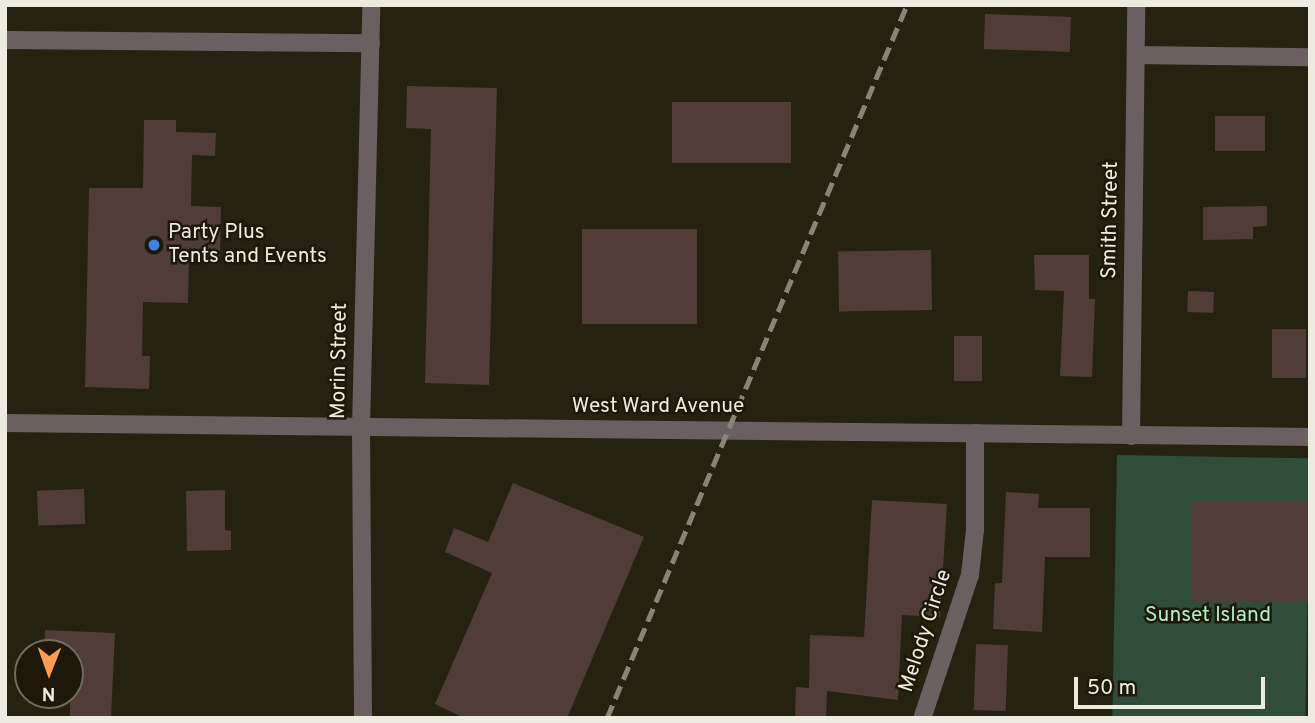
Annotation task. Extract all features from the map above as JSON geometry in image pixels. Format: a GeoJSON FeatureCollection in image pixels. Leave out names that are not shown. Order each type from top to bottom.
{"type":"FeatureCollection","features":[{"type":"Feature","properties":{"kind":"street","name":"Morin Street"},"geometry":{"type":"LineString","coordinates":[[363,718],[361,428],[371,5]]}},
{"type":"Feature","properties":{"kind":"street","name":"Smith Street"},"geometry":{"type":"LineString","coordinates":[[1131,436],[1136,5]]}},
{"type":"Feature","properties":{"kind":"street"},"geometry":{"type":"LineString","coordinates":[[5,40],[371,43]]}},
{"type":"Feature","properties":{"kind":"street"},"geometry":{"type":"LineString","coordinates":[[1136,55],[1310,57]]}},
{"type":"Feature","properties":{"kind":"street","name":"West Ward Avenue"},"geometry":{"type":"LineString","coordinates":[[5,423],[1310,437]]}},
{"type":"Feature","properties":{"kind":"street","name":"Melody Circle"},"geometry":{"type":"LineString","coordinates":[[921,717],[970,575],[975,530],[975,433]]}},
{"type":"Feature","properties":{"kind":"green space","name":"Sunset Island"},"geometry":{"type":"Polygon","coordinates":[[[1117,455],[1310,458],[1305,718],[1112,718],[1117,455]]]}},
{"type":"Feature","properties":{"kind":"building"},"geometry":{"type":"Polygon","coordinates":[[[985,14],[1071,17],[1070,52],[984,49],[985,14]]]}},
{"type":"Feature","properties":{"kind":"building"},"geometry":{"type":"Polygon","coordinates":[[[407,86],[497,88],[489,385],[425,383],[431,129],[406,128],[407,86]]]}},
{"type":"Feature","properties":{"kind":"building"},"geometry":{"type":"Polygon","coordinates":[[[672,102],[791,102],[791,163],[672,163],[672,102]]]}},
{"type":"Feature","properties":{"kind":"building"},"geometry":{"type":"Polygon","coordinates":[[[1215,116],[1265,116],[1265,151],[1215,151],[1215,116]]]}},
{"type":"Feature","properties":{"kind":"building","name":"Party Plus Tents and Events"},"geometry":{"type":"Polygon","coordinates":[[[144,120],[176,120],[176,132],[216,133],[215,156],[192,155],[191,206],[221,207],[220,259],[189,258],[188,303],[143,302],[142,356],[150,356],[149,389],[85,387],[89,188],[143,188],[144,120]]]}},
{"type":"Feature","properties":{"kind":"building"},"geometry":{"type":"Polygon","coordinates":[[[1267,206],[1267,226],[1253,227],[1253,239],[1203,240],[1203,207],[1267,206]]]}},
{"type":"Feature","properties":{"kind":"building"},"geometry":{"type":"Polygon","coordinates":[[[582,229],[697,229],[697,324],[582,324],[582,229]]]}},
{"type":"Feature","properties":{"kind":"building"},"geometry":{"type":"Polygon","coordinates":[[[931,250],[932,310],[839,312],[838,252],[931,250]]]}},
{"type":"Feature","properties":{"kind":"building"},"geometry":{"type":"Polygon","coordinates":[[[1034,255],[1089,255],[1089,299],[1095,299],[1092,377],[1060,376],[1064,291],[1035,290],[1034,255]]]}},
{"type":"Feature","properties":{"kind":"building"},"geometry":{"type":"Polygon","coordinates":[[[1188,291],[1214,292],[1213,313],[1187,312],[1188,291]]]}},
{"type":"Feature","properties":{"kind":"building"},"geometry":{"type":"Polygon","coordinates":[[[1272,329],[1306,329],[1306,378],[1272,378],[1272,329]]]}},
{"type":"Feature","properties":{"kind":"building"},"geometry":{"type":"Polygon","coordinates":[[[954,336],[982,336],[982,381],[954,381],[954,336]]]}},
{"type":"Feature","properties":{"kind":"building"},"geometry":{"type":"Polygon","coordinates":[[[513,483],[644,537],[567,718],[464,718],[435,704],[492,573],[445,552],[454,528],[488,542],[513,483]]]}},
{"type":"Feature","properties":{"kind":"building"},"geometry":{"type":"Polygon","coordinates":[[[84,489],[85,524],[38,526],[37,491],[84,489]]]}},
{"type":"Feature","properties":{"kind":"building"},"geometry":{"type":"Polygon","coordinates":[[[225,490],[225,530],[231,531],[231,550],[187,551],[186,491],[225,490]]]}},
{"type":"Feature","properties":{"kind":"building"},"geometry":{"type":"Polygon","coordinates":[[[1006,492],[1039,494],[1038,508],[1090,508],[1090,557],[1045,557],[1042,632],[993,629],[995,583],[1002,583],[1006,492]]]}},
{"type":"Feature","properties":{"kind":"building"},"geometry":{"type":"Polygon","coordinates":[[[872,500],[947,504],[940,617],[902,615],[898,700],[827,691],[826,718],[795,718],[796,687],[809,688],[810,635],[864,637],[872,500]]]}},
{"type":"Feature","properties":{"kind":"building"},"geometry":{"type":"Polygon","coordinates":[[[1191,502],[1310,502],[1310,602],[1191,602],[1191,502]]]}},
{"type":"Feature","properties":{"kind":"building"},"geometry":{"type":"Polygon","coordinates":[[[45,630],[115,633],[111,718],[70,718],[70,709],[84,709],[84,639],[45,639],[45,630]]]}},
{"type":"Feature","properties":{"kind":"building"},"geometry":{"type":"Polygon","coordinates":[[[976,644],[1008,645],[1006,711],[974,710],[976,644]]]}},
{"type":"Feature","properties":{"kind":"railway"},"geometry":{"type":"LineString","coordinates":[[607,718],[907,5]]}},
{"type":"Feature","properties":{"kind":"place","name":"Party Plus Tents and Events"},"geometry":{"type":"Point","coordinates":[154,245]}}]}
